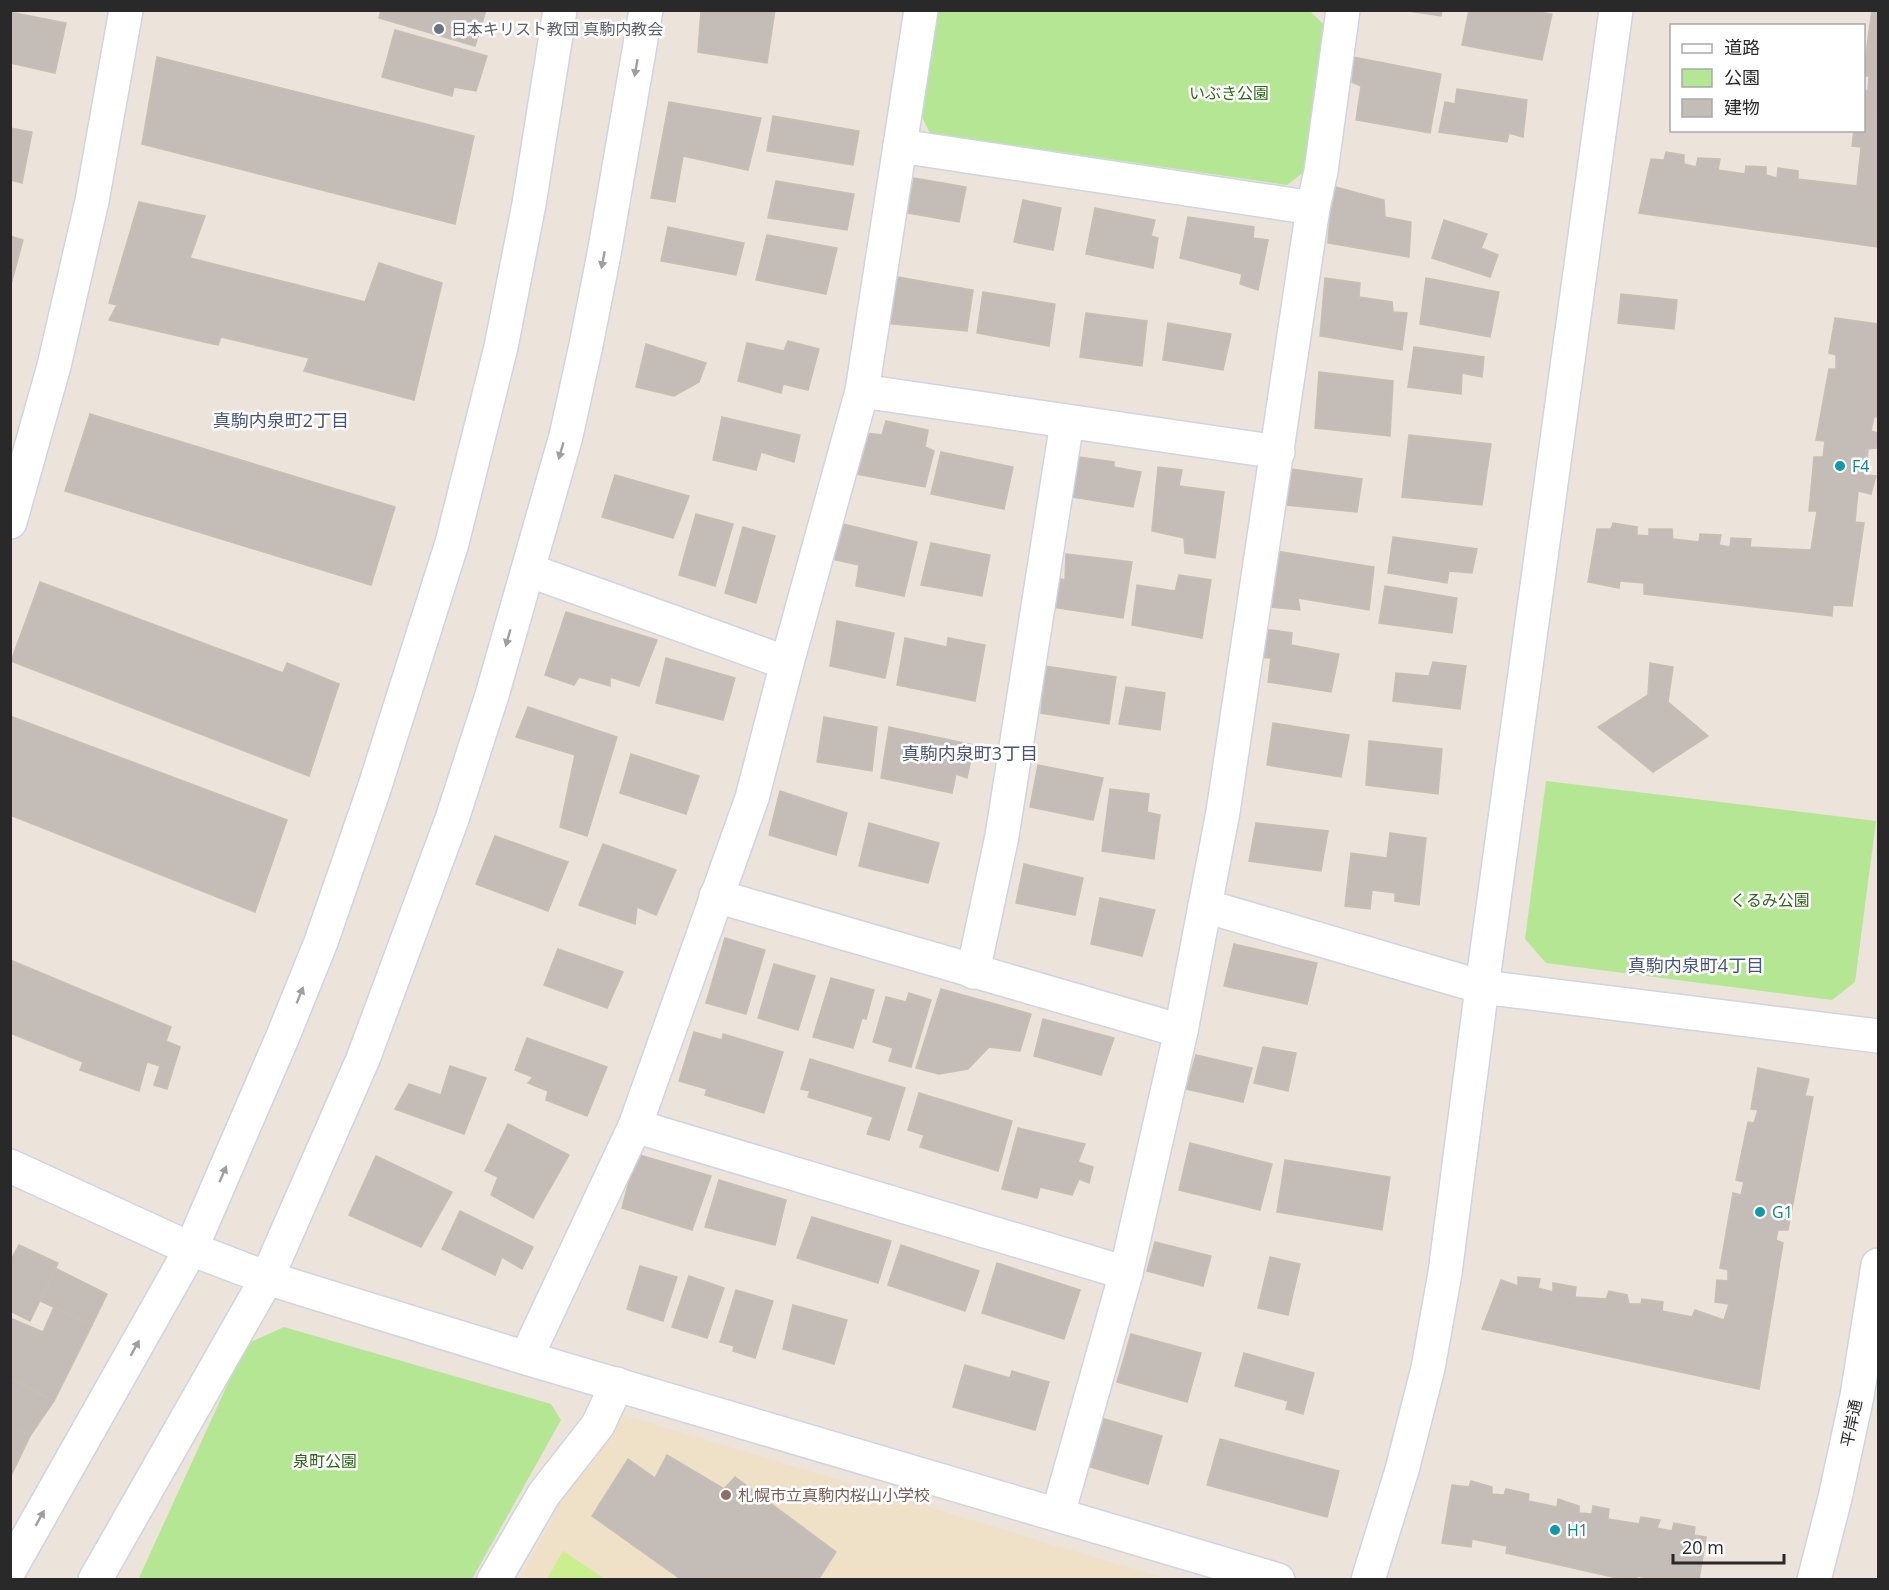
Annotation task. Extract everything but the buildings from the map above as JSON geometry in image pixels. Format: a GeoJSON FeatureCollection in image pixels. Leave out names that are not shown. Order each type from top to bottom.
{"type":"FeatureCollection","features":[{"type":"Feature","properties":{"kind":"street"},"geometry":{"type":"LineString","coordinates":[[10,522],[54,366],[92,201],[126,10]]}},
{"type":"Feature","properties":{"kind":"street"},"geometry":{"type":"LineString","coordinates":[[10,1569],[191,1249],[321,942],[374,789],[452,543],[501,347],[530,204],[560,10]]}},
{"type":"Feature","properties":{"kind":"street"},"geometry":{"type":"LineString","coordinates":[[95,1580],[267,1278],[363,1059],[452,819],[481,729],[566,436],[604,254],[646,10]]}},
{"type":"Feature","properties":{"kind":"street"},"geometry":{"type":"LineString","coordinates":[[526,1358],[635,1126],[752,798],[862,391],[921,10]]}},
{"type":"Feature","properties":{"kind":"street"},"geometry":{"type":"LineString","coordinates":[[1058,1514],[1126,1273],[1181,1031],[1223,812],[1313,208],[1321,171],[1343,10]]}},
{"type":"Feature","properties":{"kind":"street"},"geometry":{"type":"LineString","coordinates":[[1368,1580],[1402,1470],[1428,1368],[1445,1273],[1616,10]]}},
{"type":"Feature","properties":{"kind":"street"},"geometry":{"type":"LineString","coordinates":[[900,146],[1313,208]]}},
{"type":"Feature","properties":{"kind":"street"},"geometry":{"type":"LineString","coordinates":[[862,391],[1278,452]]}},
{"type":"Feature","properties":{"kind":"street"},"geometry":{"type":"LineString","coordinates":[[973,972],[1002,836],[1067,422]]}},
{"type":"Feature","properties":{"kind":"street"},"geometry":{"type":"LineString","coordinates":[[528,570],[787,663]]}},
{"type":"Feature","properties":{"kind":"street"},"geometry":{"type":"LineString","coordinates":[[716,896],[1181,1031]]}},
{"type":"Feature","properties":{"kind":"street"},"geometry":{"type":"LineString","coordinates":[[1205,906],[1482,987],[1878,1036]]}},
{"type":"Feature","properties":{"kind":"street"},"geometry":{"type":"LineString","coordinates":[[635,1126],[1126,1273]]}},
{"type":"Feature","properties":{"kind":"street"},"geometry":{"type":"LineString","coordinates":[[10,1166],[191,1249],[267,1278],[526,1358],[1278,1580]]}},
{"type":"Feature","properties":{"kind":"street","name":"平岸通"},"geometry":{"type":"LineString","coordinates":[[1814,1580],[1857,1396],[1878,1265]]}},
{"type":"Feature","properties":{"kind":"street"},"geometry":{"type":"LineString","coordinates":[[494,1580],[544,1494],[598,1425],[617,1384]]}},
{"type":"Feature","properties":{"kind":"shaded area","name":"札幌市立真駒内桜山小学校"},"geometry":{"type":"Polygon","coordinates":[[[610,1411],[1167,1579],[519,1580],[610,1411]]]}},
{"type":"Feature","properties":{"kind":"green space","name":"いぶき公園"},"geometry":{"type":"Polygon","coordinates":[[[937,11],[1311,12],[1326,27],[1304,172],[1287,185],[930,133],[922,117],[937,11]]]}},
{"type":"Feature","properties":{"kind":"green space","name":"くるみ公園"},"geometry":{"type":"Polygon","coordinates":[[[1546,781],[1876,821],[1855,982],[1832,1000],[1546,963],[1525,939],[1546,781]]]}},
{"type":"Feature","properties":{"kind":"green space","name":"泉町公園"},"geometry":{"type":"Polygon","coordinates":[[[284,1327],[551,1404],[561,1420],[472,1579],[138,1580],[246,1344],[284,1327]]]}},
{"type":"Feature","properties":{"kind":"green space"},"geometry":{"type":"Polygon","coordinates":[[[563,1551],[605,1579],[547,1579],[563,1551]]]}},
{"type":"Feature","properties":{"kind":"place","name":"日本キリスト教団 真駒内教会"},"geometry":{"type":"Point","coordinates":[439,29]}},
{"type":"Feature","properties":{"kind":"place","name":"F4"},"geometry":{"type":"Point","coordinates":[1840,466]}},
{"type":"Feature","properties":{"kind":"place","name":"G1"},"geometry":{"type":"Point","coordinates":[1760,1212]}},
{"type":"Feature","properties":{"kind":"place","name":"札幌市立真駒内桜山小学校"},"geometry":{"type":"Point","coordinates":[726,1495]}},
{"type":"Feature","properties":{"kind":"place","name":"H1"},"geometry":{"type":"Point","coordinates":[1555,1530]}},
{"type":"Feature","properties":{"kind":"district","name":"真駒内泉町2丁目"},"geometry":{"type":"Point","coordinates":[281,420]}},
{"type":"Feature","properties":{"kind":"district","name":"真駒内泉町3丁目"},"geometry":{"type":"Point","coordinates":[970,753]}},
{"type":"Feature","properties":{"kind":"district","name":"真駒内泉町4丁目"},"geometry":{"type":"Point","coordinates":[1696,965]}}]}
